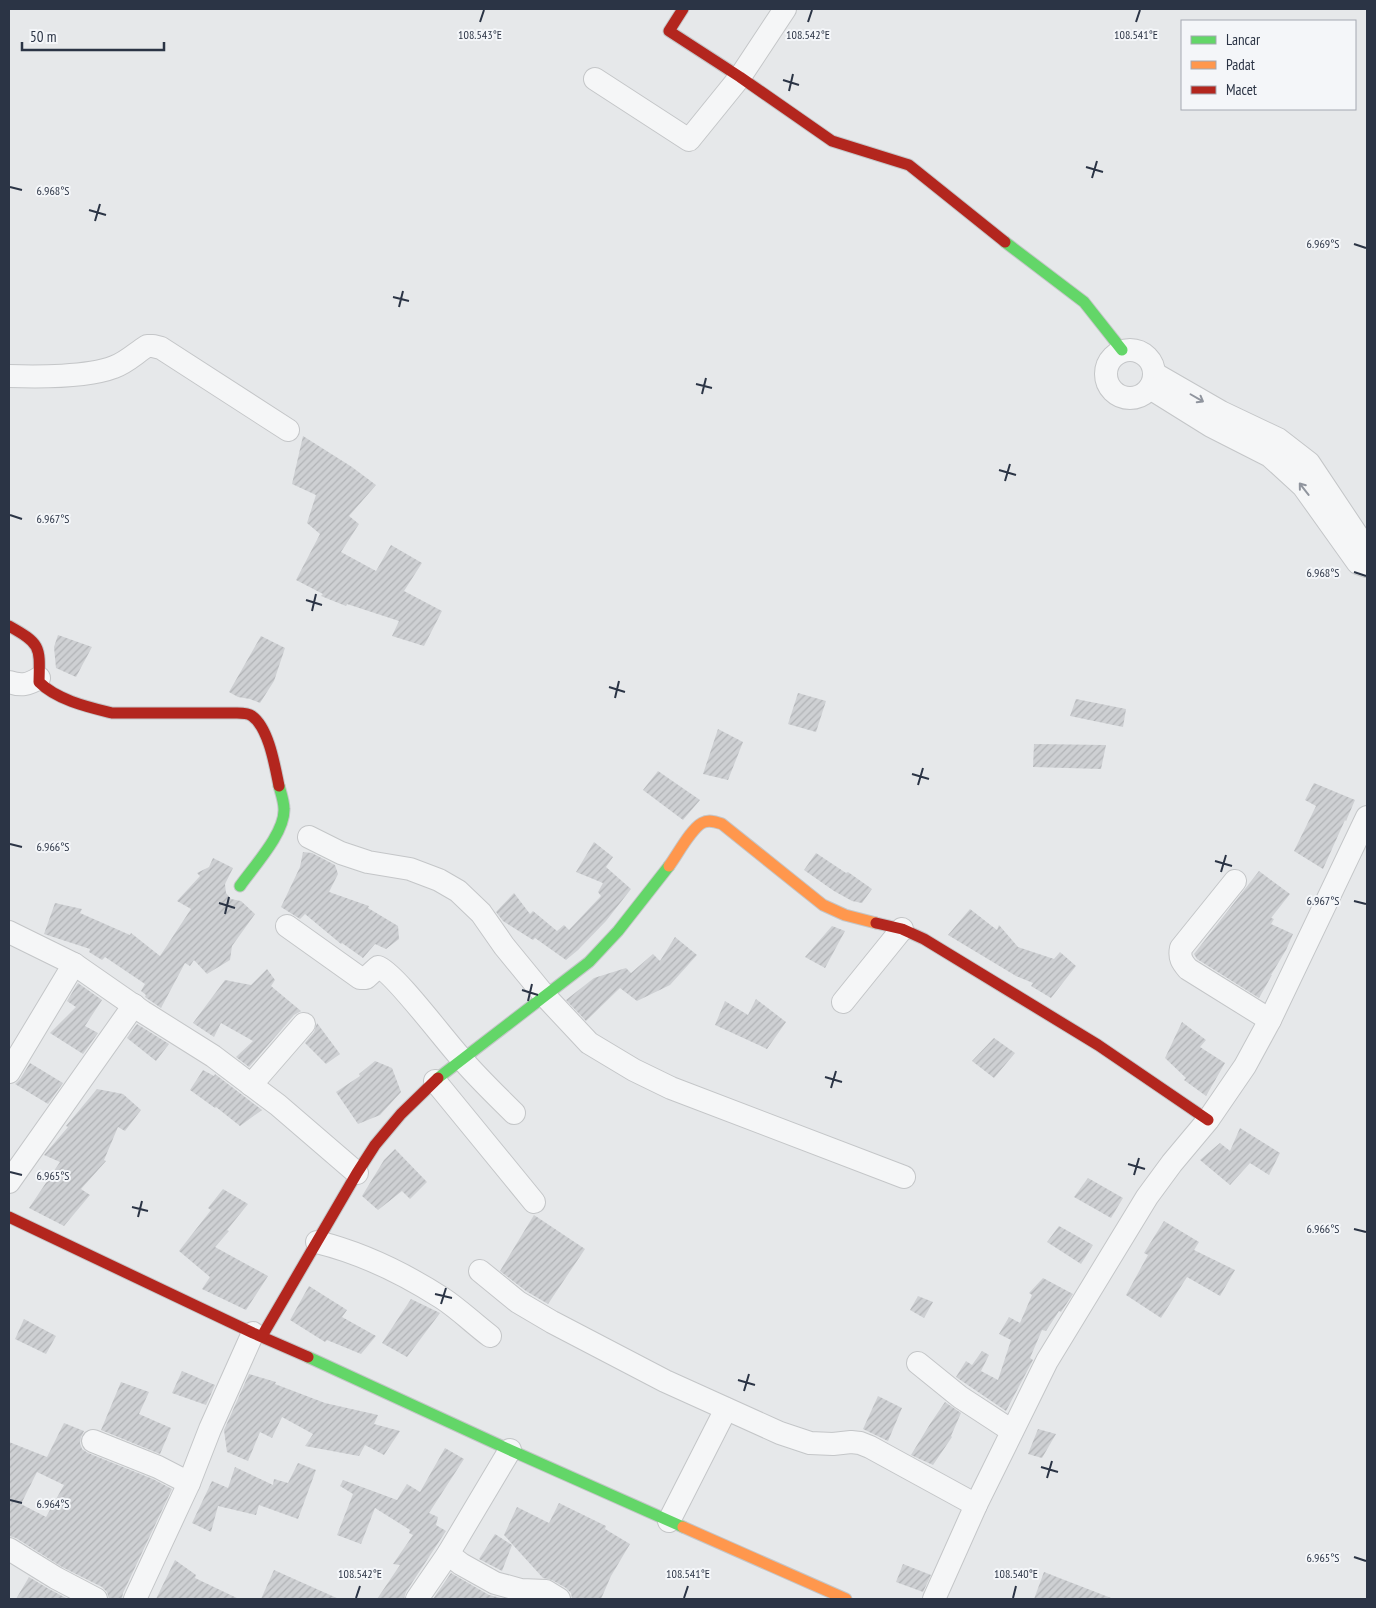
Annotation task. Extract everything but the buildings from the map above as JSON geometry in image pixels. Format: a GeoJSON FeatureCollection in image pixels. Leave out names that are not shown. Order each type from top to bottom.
{"type":"FeatureCollection","features":[{"type":"Feature","properties":{"kind":"street"},"geometry":{"type":"LineString","coordinates":[[596,79],[689,140],[740,77],[785,9]]}},
{"type":"Feature","properties":{"kind":"street"},"geometry":{"type":"LineString","coordinates":[[679,10],[669,31],[740,77],[832,141],[909,165],[970,215],[1084,302],[1122,350]]}},
{"type":"Feature","properties":{"kind":"street"},"geometry":{"type":"LineString","coordinates":[[9,376],[69,375],[101,371],[115,367],[147,346],[153,346],[161,348],[288,430]]}},
{"type":"Feature","properties":{"kind":"street"},"geometry":{"type":"LineString","coordinates":[[1122,350],[1137,350],[1150,360],[1152,381],[1138,397],[1122,398],[1110,388],[1105,374],[1110,360],[1122,350]]}},
{"type":"Feature","properties":{"kind":"street"},"geometry":{"type":"LineString","coordinates":[[1152,381],[1278,439],[1309,463],[1329,510],[1358,563],[1367,566]]}},
{"type":"Feature","properties":{"kind":"street"},"geometry":{"type":"LineString","coordinates":[[1329,510],[1367,548]]}},
{"type":"Feature","properties":{"kind":"street"},"geometry":{"type":"LineString","coordinates":[[9,626],[29,638],[40,651],[39,682],[41,686],[46,690],[95,709],[112,713],[234,713],[247,714],[254,717],[266,735],[284,808],[283,820],[278,833],[240,886]]}},
{"type":"Feature","properties":{"kind":"street"},"geometry":{"type":"LineString","coordinates":[[9,682],[19,685],[30,684],[39,678]]}},
{"type":"Feature","properties":{"kind":"street"},"geometry":{"type":"LineString","coordinates":[[934,1599],[976,1505],[1047,1361],[1147,1197],[1172,1162],[1208,1120],[1245,1066],[1270,1020],[1367,817]]}},
{"type":"Feature","properties":{"kind":"street"},"geometry":{"type":"LineString","coordinates":[[135,1599],[189,1483],[210,1429],[258,1334],[317,1242],[375,1145],[401,1114],[435,1082],[462,1059],[589,962],[618,931],[661,877],[692,832],[702,823],[714,821],[722,824],[823,905],[845,915],[902,929],[945,951],[1098,1044],[1208,1120]]}},
{"type":"Feature","properties":{"kind":"street"},"geometry":{"type":"LineString","coordinates":[[309,837],[341,853],[368,862],[410,869],[439,880],[458,890],[481,912],[504,946],[545,996],[589,1043],[642,1074],[671,1088],[904,1177]]}},
{"type":"Feature","properties":{"kind":"street"},"geometry":{"type":"LineString","coordinates":[[1235,881],[1181,948],[1179,956],[1188,969],[1270,1020]]}},
{"type":"Feature","properties":{"kind":"street"},"geometry":{"type":"LineString","coordinates":[[287,926],[360,978],[366,978],[378,967],[383,969],[400,986],[462,1059],[514,1113]]}},
{"type":"Feature","properties":{"kind":"street"},"geometry":{"type":"LineString","coordinates":[[843,1002],[902,929]]}},
{"type":"Feature","properties":{"kind":"street"},"geometry":{"type":"LineString","coordinates":[[9,932],[74,964],[213,1056],[278,1105],[357,1173]]}},
{"type":"Feature","properties":{"kind":"street"},"geometry":{"type":"LineString","coordinates":[[9,1072],[74,964]]}},
{"type":"Feature","properties":{"kind":"street"},"geometry":{"type":"LineString","coordinates":[[9,1182],[134,1005]]}},
{"type":"Feature","properties":{"kind":"street"},"geometry":{"type":"LineString","coordinates":[[251,1085],[304,1024]]}},
{"type":"Feature","properties":{"kind":"street"},"geometry":{"type":"LineString","coordinates":[[435,1082],[534,1202]]}},
{"type":"Feature","properties":{"kind":"street"},"geometry":{"type":"LineString","coordinates":[[10,1219],[510,1450],[846,1599]]}},
{"type":"Feature","properties":{"kind":"street"},"geometry":{"type":"LineString","coordinates":[[317,1242],[365,1257],[408,1277],[444,1299],[490,1336]]}},
{"type":"Feature","properties":{"kind":"street"},"geometry":{"type":"LineString","coordinates":[[480,1271],[518,1302],[552,1322],[665,1381],[780,1434],[810,1443],[860,1443],[976,1505]]}},
{"type":"Feature","properties":{"kind":"street"},"geometry":{"type":"LineString","coordinates":[[918,1363],[960,1397],[1012,1431]]}},
{"type":"Feature","properties":{"kind":"street"},"geometry":{"type":"LineString","coordinates":[[669,1521],[726,1409]]}},
{"type":"Feature","properties":{"kind":"street"},"geometry":{"type":"LineString","coordinates":[[93,1441],[158,1467],[189,1483]]}},
{"type":"Feature","properties":{"kind":"street"},"geometry":{"type":"LineString","coordinates":[[417,1599],[448,1554],[510,1450]]}},
{"type":"Feature","properties":{"kind":"street"},"geometry":{"type":"LineString","coordinates":[[9,1549],[56,1578],[96,1599]]}},
{"type":"Feature","properties":{"kind":"street"},"geometry":{"type":"LineString","coordinates":[[448,1554],[461,1564],[495,1583],[521,1590],[546,1591],[559,1599]]}},
{"type":"Feature","properties":{"kind":"traffic: fast"},"geometry":{"type":"LineString","coordinates":[[1005,242],[1084,302],[1122,350]]}},
{"type":"Feature","properties":{"kind":"traffic: fast"},"geometry":{"type":"LineString","coordinates":[[240,886],[268,849],[280,828],[284,809],[279,786]]}},
{"type":"Feature","properties":{"kind":"traffic: fast"},"geometry":{"type":"LineString","coordinates":[[438,1078],[589,962],[618,931],[669,866]]}},
{"type":"Feature","properties":{"kind":"traffic: fast"},"geometry":{"type":"LineString","coordinates":[[308,1357],[683,1527]]}},
{"type":"Feature","properties":{"kind":"traffic: slow"},"geometry":{"type":"LineString","coordinates":[[669,866],[698,826],[705,822],[715,822],[722,824],[823,905],[845,915],[876,923]]}},
{"type":"Feature","properties":{"kind":"traffic: slow"},"geometry":{"type":"LineString","coordinates":[[683,1527],[846,1599]]}},
{"type":"Feature","properties":{"kind":"traffic: jam"},"geometry":{"type":"LineString","coordinates":[[683,9],[669,31],[740,77],[832,141],[909,165],[1005,242]]}},
{"type":"Feature","properties":{"kind":"traffic: jam"},"geometry":{"type":"LineString","coordinates":[[9,626],[27,637],[36,647],[39,661],[39,682],[55,694],[73,702],[112,713],[245,713],[250,715],[258,722],[267,738],[279,786]]}},
{"type":"Feature","properties":{"kind":"traffic: jam"},"geometry":{"type":"LineString","coordinates":[[876,923],[902,929],[924,939],[1098,1045],[1208,1120]]}},
{"type":"Feature","properties":{"kind":"traffic: jam"},"geometry":{"type":"LineString","coordinates":[[262,1336],[375,1145],[401,1114],[438,1078]]}},
{"type":"Feature","properties":{"kind":"traffic: jam"},"geometry":{"type":"LineString","coordinates":[[9,1217],[253,1333],[308,1357]]}}]}
